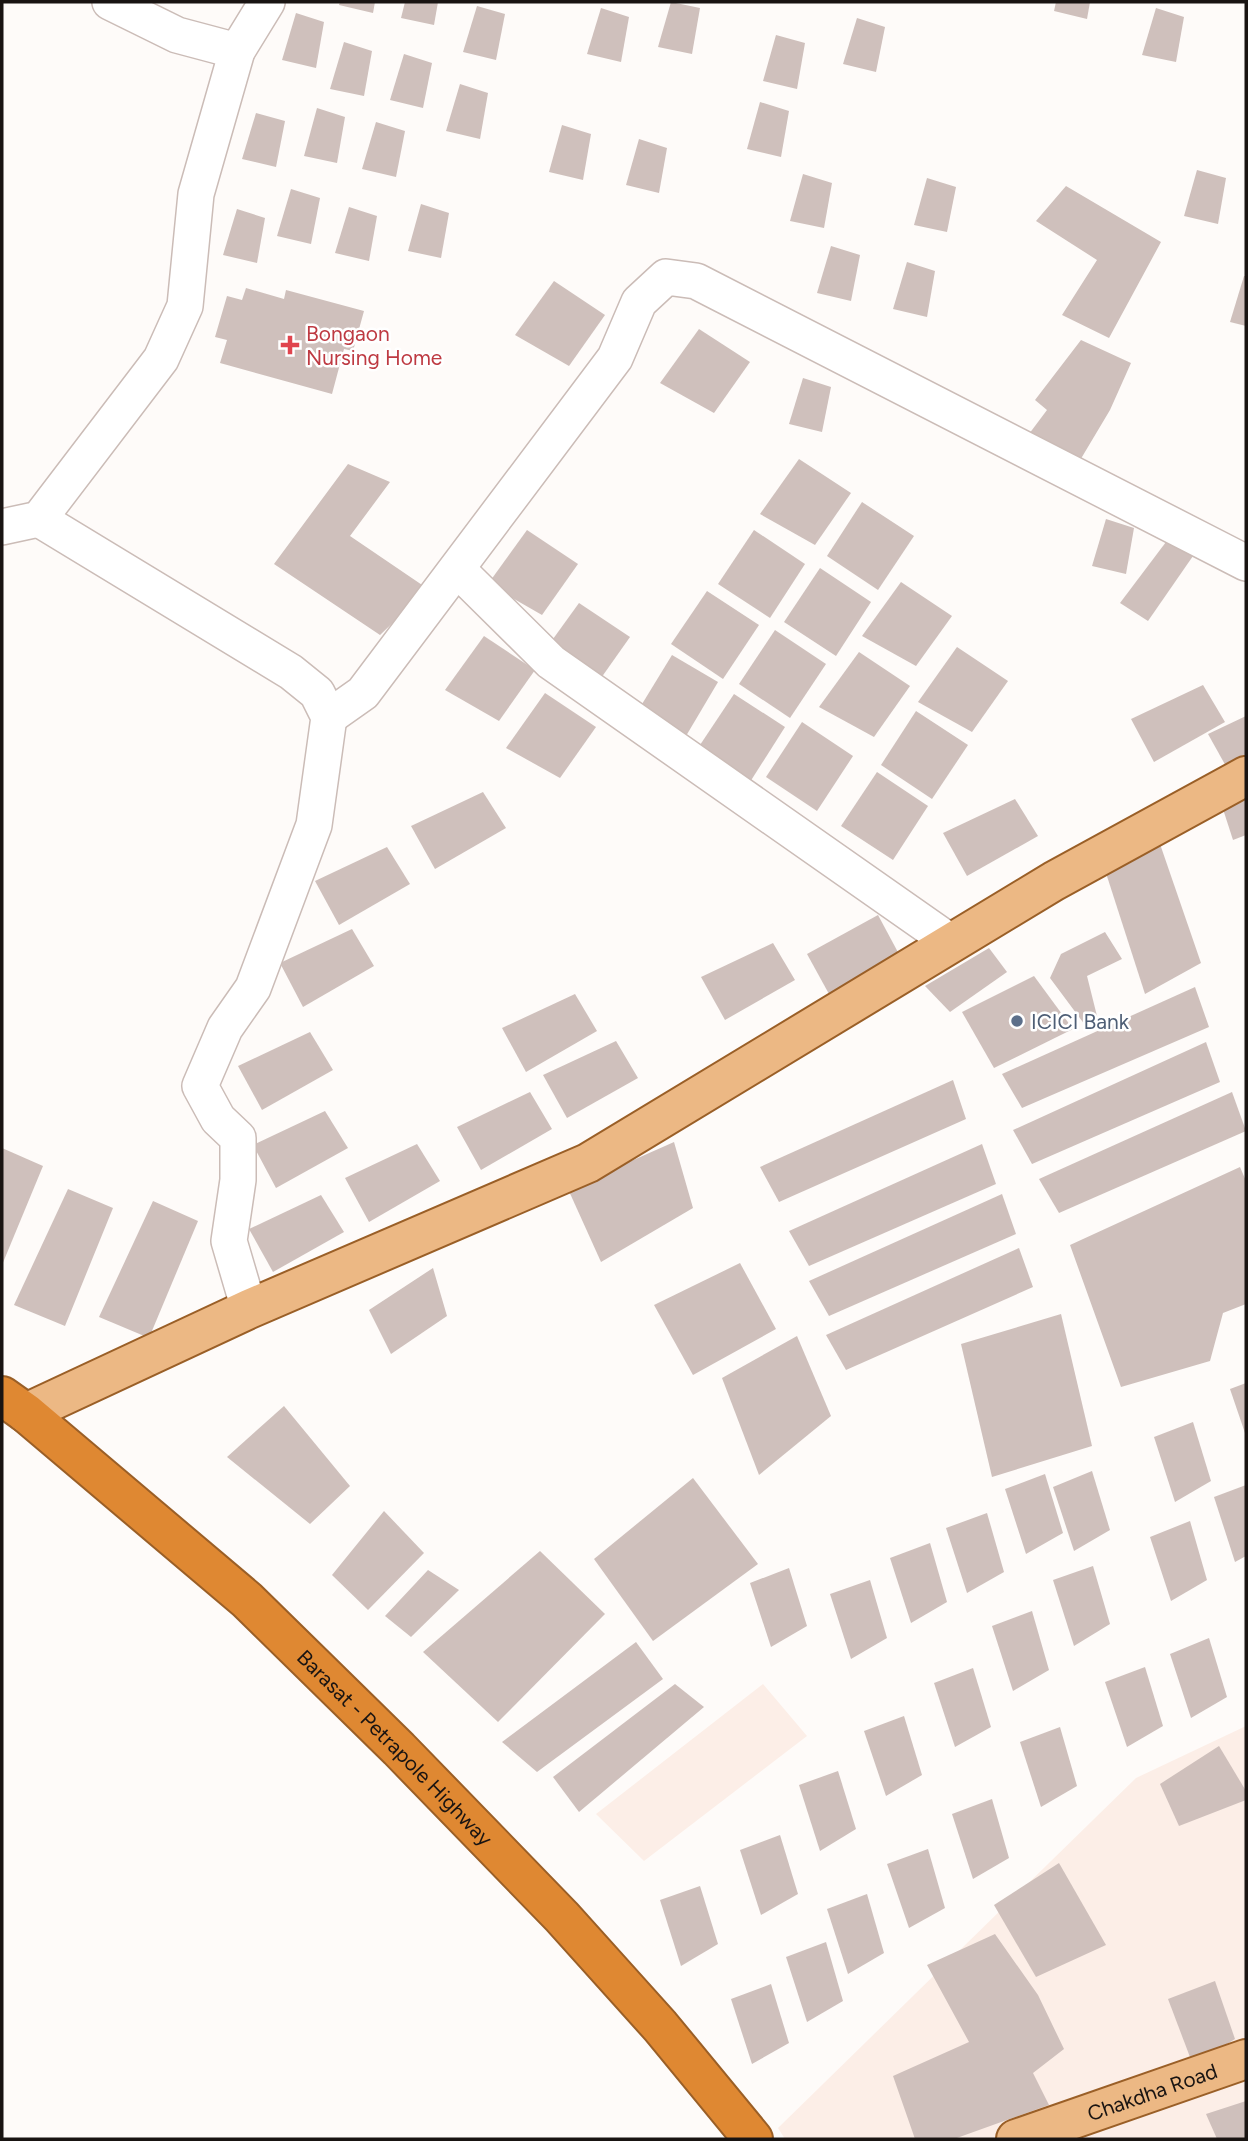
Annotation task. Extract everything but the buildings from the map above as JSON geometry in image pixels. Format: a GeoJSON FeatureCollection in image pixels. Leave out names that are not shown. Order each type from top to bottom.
{"type":"FeatureCollection","features":[{"type":"Feature","properties":{"kind":"highway","name":"Barasat - Petrapole Highway"},"geometry":{"type":"LineString","coordinates":[[14,1405],[247,1600],[399,1749],[562,1917],[660,2026],[753,2139]]}},
{"type":"Feature","properties":{"kind":"main road"},"geometry":{"type":"LineString","coordinates":[[14,1405],[248,1309],[588,1163],[1054,881],[1246,776]]}},
{"type":"Feature","properties":{"kind":"main road","name":"Chakdha Road"},"geometry":{"type":"LineString","coordinates":[[1016,2139],[1246,2059]]}},
{"type":"Feature","properties":{"kind":"street"},"geometry":{"type":"LineString","coordinates":[[110,2],[177,35],[237,51]]}},
{"type":"Feature","properties":{"kind":"street"},"geometry":{"type":"LineString","coordinates":[[2,527],[38,519],[161,359],[185,306],[196,194],[237,51],[267,2]]}},
{"type":"Feature","properties":{"kind":"street"},"geometry":{"type":"LineString","coordinates":[[329,717],[363,693],[615,358],[639,302],[666,277],[696,281],[1246,563]]}},
{"type":"Feature","properties":{"kind":"street"},"geometry":{"type":"LineString","coordinates":[[38,519],[290,672],[317,693],[329,717],[314,825],[253,988],[225,1028],[200,1086],[218,1119],[238,1138],[238,1180],[229,1241],[248,1309]]}},
{"type":"Feature","properties":{"kind":"street"},"geometry":{"type":"LineString","coordinates":[[457,569],[551,662],[952,943]]}},
{"type":"Feature","properties":{"kind":"shaded area"},"geometry":{"type":"Polygon","coordinates":[[[763,1684],[807,1736],[644,1861],[596,1814],[763,1684]]]}},
{"type":"Feature","properties":{"kind":"shaded area"},"geometry":{"type":"Polygon","coordinates":[[[1246,1726],[1246,2139],[785,2139],[778,2128],[1136,1778],[1246,1726]]]}},
{"type":"Feature","properties":{"kind":"place","name":"Bongaon Nursing Home"},"geometry":{"type":"Point","coordinates":[290,345]}},
{"type":"Feature","properties":{"kind":"place","name":"ICICI Bank"},"geometry":{"type":"Point","coordinates":[1017,1021]}}]}
